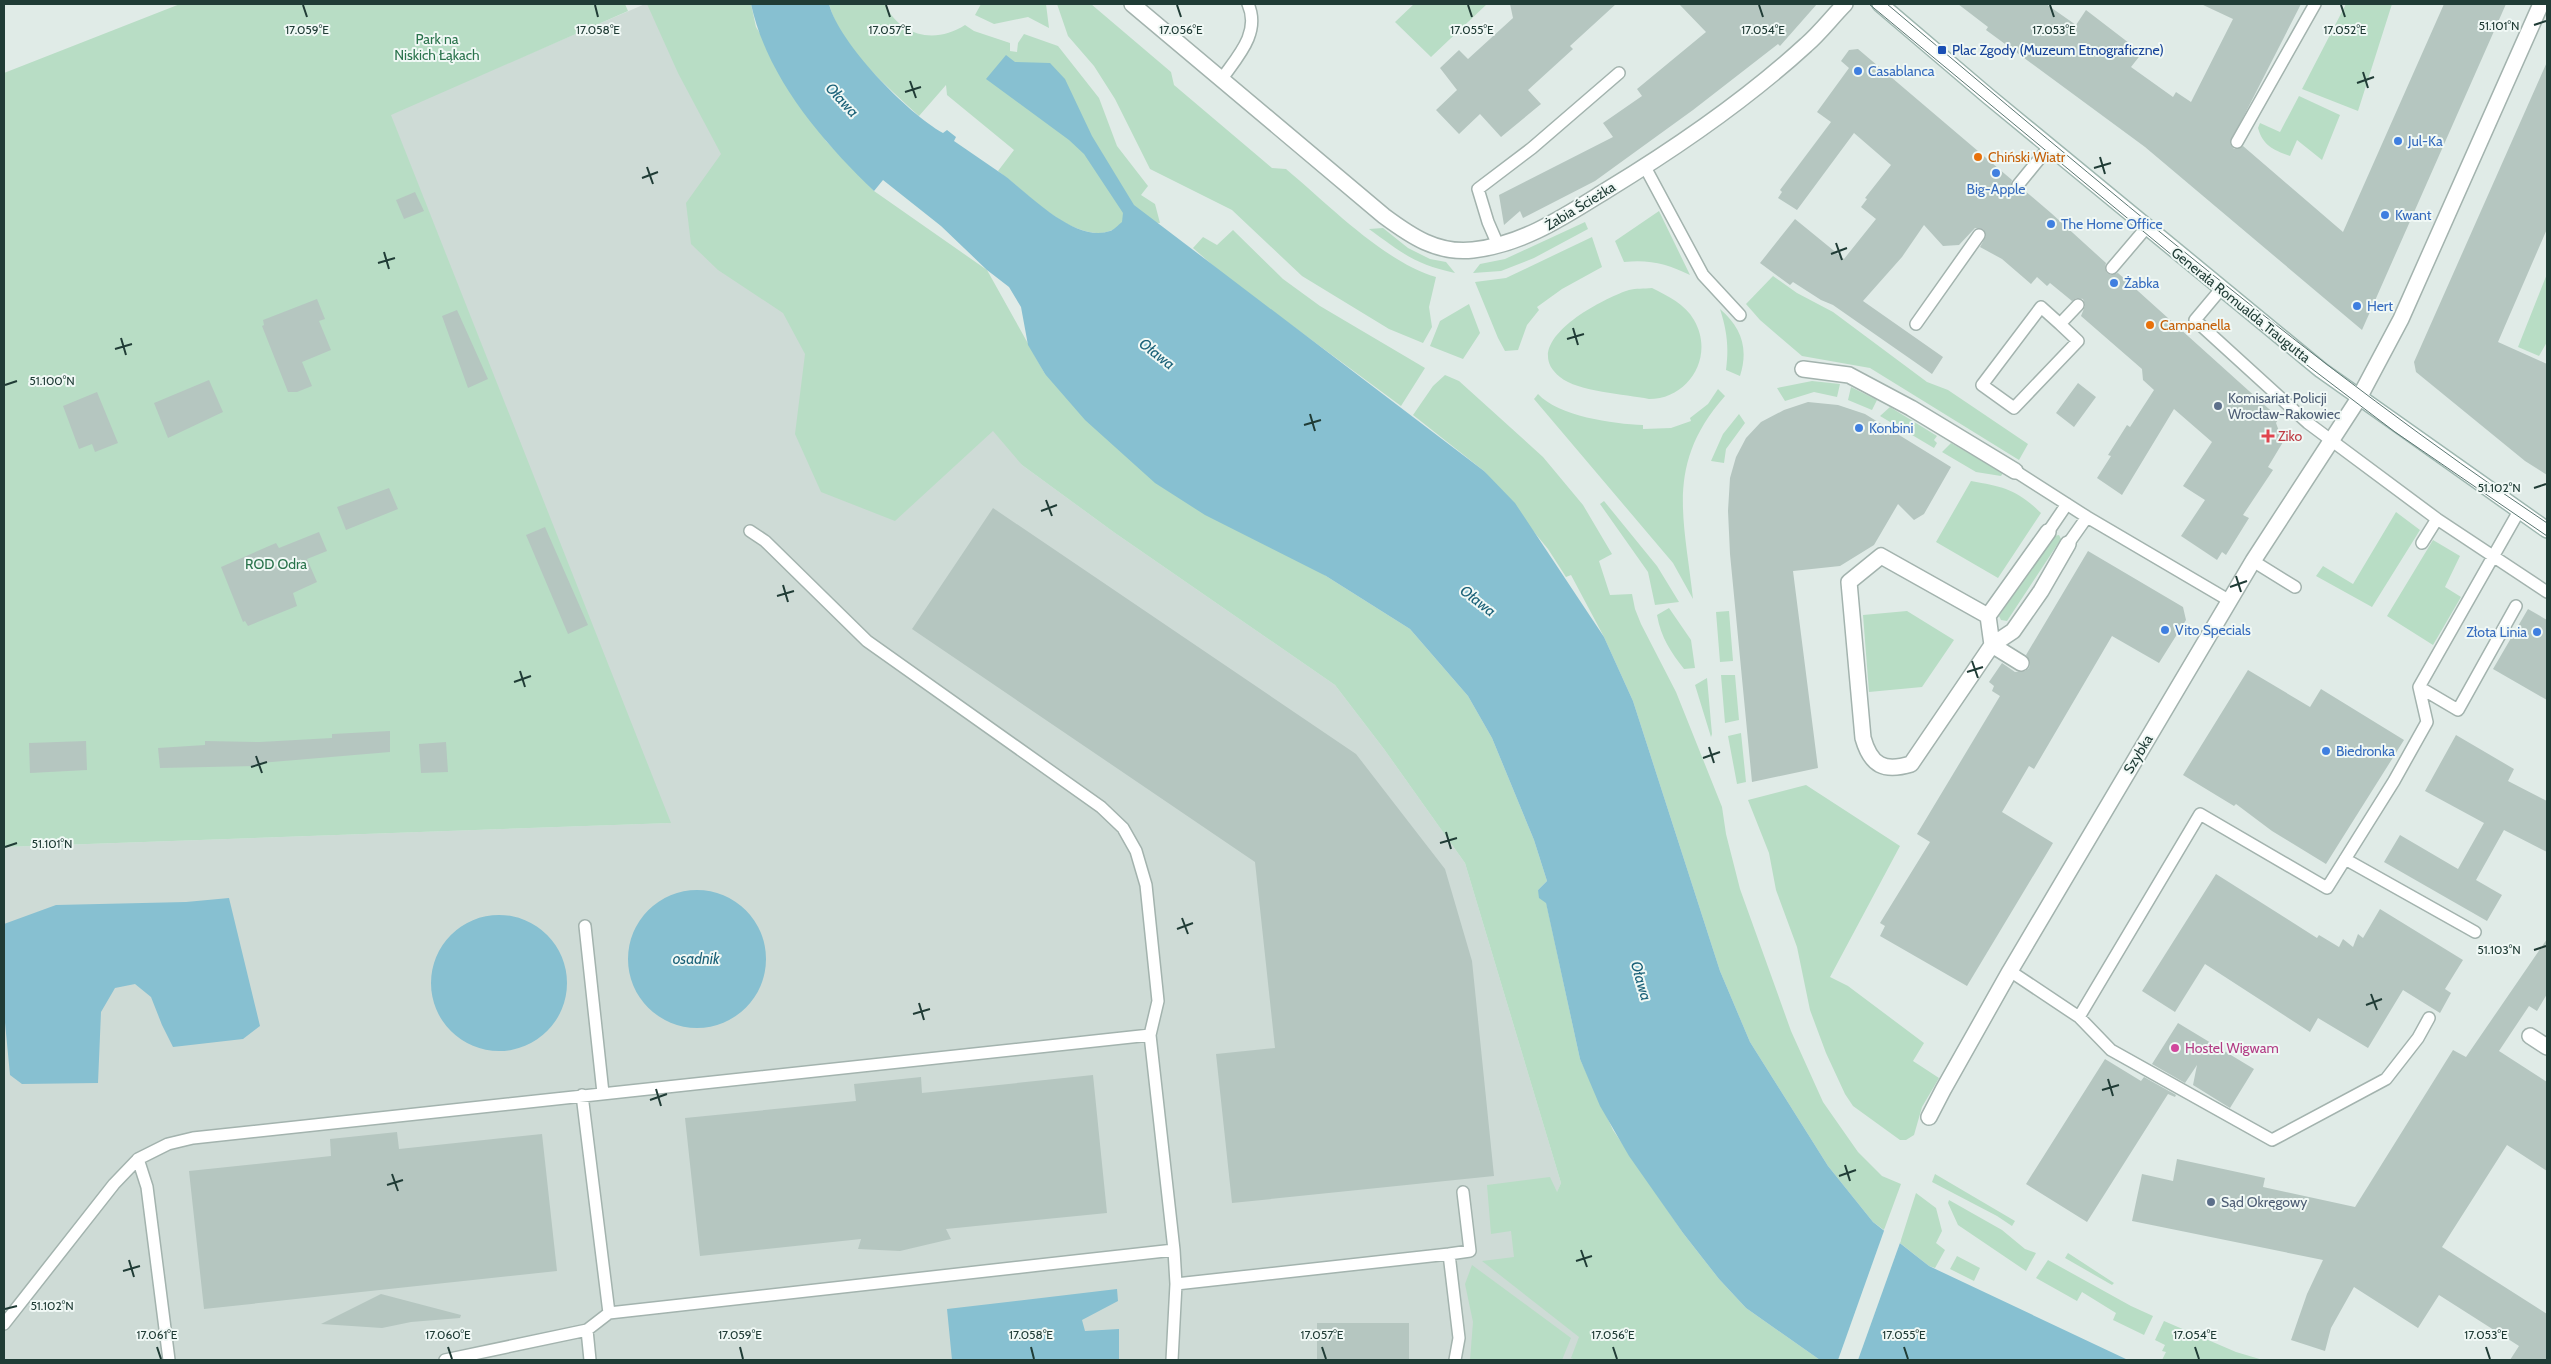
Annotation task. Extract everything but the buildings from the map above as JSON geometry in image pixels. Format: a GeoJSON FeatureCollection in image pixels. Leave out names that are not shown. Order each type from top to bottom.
{"type":"FeatureCollection","features":[{"type":"Feature","properties":{"kind":"street","name":"Żabia Ścieżka"},"geometry":{"type":"LineString","coordinates":[[1132,4],[1384,216],[1416,240],[1443,248],[1472,250],[1498,244],[1546,228],[1644,167],[1734,104],[1781,66],[1807,44],[1845,4]]}},
{"type":"Feature","properties":{"kind":"street","name":"Generała Romualda Traugutta"},"geometry":{"type":"LineString","coordinates":[[1880,4],[2146,228],[2321,370],[2520,511],[2545,525]]}},
{"type":"Feature","properties":{"kind":"street","name":"Szybka"},"geometry":{"type":"LineString","coordinates":[[1930,1117],[1943,1090],[2010,971],[2253,560],[2330,439],[2359,398],[2401,319],[2540,4]]}},
{"type":"Feature","properties":{"kind":"street"},"geometry":{"type":"LineString","coordinates":[[1803,369],[1849,375],[1911,408],[2015,471]]}},
{"type":"Feature","properties":{"kind":"street"},"geometry":{"type":"LineString","coordinates":[[1992,645],[1988,616],[2048,532]]}},
{"type":"Feature","properties":{"kind":"street"},"geometry":{"type":"LineString","coordinates":[[1988,616],[1881,556],[1849,582],[1863,738],[1868,754],[1880,766],[1896,768],[1911,764],[1992,645],[2013,631],[2041,590],[2068,544]]}},
{"type":"Feature","properties":{"kind":"street"},"geometry":{"type":"LineString","coordinates":[[1992,645],[2021,663]]}},
{"type":"Feature","properties":{"kind":"street"},"geometry":{"type":"LineString","coordinates":[[2530,1036],[2547,1047]]}},
{"type":"Feature","properties":{"kind":"lane"},"geometry":{"type":"LineString","coordinates":[[1221,80],[1251,36],[1251,10],[1248,4]]}},
{"type":"Feature","properties":{"kind":"lane"},"geometry":{"type":"LineString","coordinates":[[2237,142],[2315,4]]}},
{"type":"Feature","properties":{"kind":"lane"},"geometry":{"type":"LineString","coordinates":[[1498,244],[1488,222],[1478,189],[1532,148],[1619,73]]}},
{"type":"Feature","properties":{"kind":"lane"},"geometry":{"type":"LineString","coordinates":[[2018,185],[2049,147]]}},
{"type":"Feature","properties":{"kind":"lane"},"geometry":{"type":"LineString","coordinates":[[1644,167],[1703,275],[1740,315]]}},
{"type":"Feature","properties":{"kind":"lane"},"geometry":{"type":"LineString","coordinates":[[2112,268],[2146,228]]}},
{"type":"Feature","properties":{"kind":"lane"},"geometry":{"type":"LineString","coordinates":[[1916,324],[1979,235]]}},
{"type":"Feature","properties":{"kind":"lane"},"geometry":{"type":"LineString","coordinates":[[2221,289],[2195,320],[2308,423],[2437,519],[2547,592]]}},
{"type":"Feature","properties":{"kind":"lane"},"geometry":{"type":"LineString","coordinates":[[2060,324],[2078,306]]}},
{"type":"Feature","properties":{"kind":"lane"},"geometry":{"type":"LineString","coordinates":[[2041,307],[2060,324],[2078,342],[2014,408],[1982,385],[2041,307]]}},
{"type":"Feature","properties":{"kind":"lane"},"geometry":{"type":"LineString","coordinates":[[2015,471],[2086,517],[2230,601]]}},
{"type":"Feature","properties":{"kind":"lane"},"geometry":{"type":"LineString","coordinates":[[2048,532],[2067,504]]}},
{"type":"Feature","properties":{"kind":"lane"},"geometry":{"type":"LineString","coordinates":[[2079,1017],[2200,814],[2327,888],[2394,781],[2427,722],[2419,686],[2520,511]]}},
{"type":"Feature","properties":{"kind":"lane"},"geometry":{"type":"LineString","coordinates":[[2068,544],[2086,517]]}},
{"type":"Feature","properties":{"kind":"lane"},"geometry":{"type":"LineString","coordinates":[[2422,543],[2437,519]]}},
{"type":"Feature","properties":{"kind":"lane"},"geometry":{"type":"LineString","coordinates":[[750,531],[766,541],[867,641],[1101,807],[1123,828],[1136,851],[1146,884],[1158,1001],[1150,1036],[1174,1250],[1176,1284],[1172,1360]]}},
{"type":"Feature","properties":{"kind":"lane"},"geometry":{"type":"LineString","coordinates":[[2253,560],[2295,587]]}},
{"type":"Feature","properties":{"kind":"lane"},"geometry":{"type":"LineString","coordinates":[[2419,686],[2458,710],[2516,606]]}},
{"type":"Feature","properties":{"kind":"lane"},"geometry":{"type":"LineString","coordinates":[[2345,859],[2475,932]]}},
{"type":"Feature","properties":{"kind":"lane"},"geometry":{"type":"LineString","coordinates":[[584,926],[603,1093]]}},
{"type":"Feature","properties":{"kind":"lane"},"geometry":{"type":"LineString","coordinates":[[2010,971],[2079,1017],[2111,1050],[2272,1140],[2386,1080],[2418,1038],[2429,1018]]}},
{"type":"Feature","properties":{"kind":"lane"},"geometry":{"type":"LineString","coordinates":[[4,1324],[114,1184],[138,1160],[168,1144],[193,1138],[582,1095],[1150,1036]]}},
{"type":"Feature","properties":{"kind":"lane"},"geometry":{"type":"LineString","coordinates":[[582,1095],[609,1313]]}},
{"type":"Feature","properties":{"kind":"lane"},"geometry":{"type":"LineString","coordinates":[[138,1160],[147,1186],[169,1360]]}},
{"type":"Feature","properties":{"kind":"lane"},"geometry":{"type":"LineString","coordinates":[[1176,1284],[1470,1251],[1463,1192]]}},
{"type":"Feature","properties":{"kind":"lane"},"geometry":{"type":"LineString","coordinates":[[445,1360],[587,1330],[609,1313],[1174,1250]]}},
{"type":"Feature","properties":{"kind":"lane"},"geometry":{"type":"LineString","coordinates":[[1449,1254],[1459,1338],[1455,1360]]}},
{"type":"Feature","properties":{"kind":"lane"},"geometry":{"type":"LineString","coordinates":[[587,1330],[590,1360]]}},
{"type":"Feature","properties":{"kind":"shaded area"},"geometry":{"type":"Polygon","coordinates":[[[645,4],[733,4],[1022,465],[1115,533],[1335,685],[1384,749],[1465,863],[1561,1183],[1537,1239],[1613,1360],[4,1360],[4,847],[670,823],[390,114],[645,4]]]}},
{"type":"Feature","properties":{"kind":"green space","name":"ROD Odra"},"geometry":{"type":"Polygon","coordinates":[[[180,4],[625,4],[628,11],[391,115],[671,823],[4,847],[4,73],[180,4]]]}},
{"type":"Feature","properties":{"kind":"green space"},"geometry":{"type":"Polygon","coordinates":[[[647,4],[751,4],[756,27],[826,141],[874,191],[987,270],[1045,374],[1326,576],[1410,629],[1468,696],[1492,738],[1534,840],[1547,881],[1538,890],[1546,902],[1580,1059],[1613,1130],[1683,1233],[1719,1279],[1746,1308],[1820,1360],[1576,1360],[1571,1358],[1579,1337],[1482,1261],[1514,1257],[1511,1231],[1491,1234],[1487,1185],[1550,1177],[1557,1192],[1561,1183],[1465,863],[1384,749],[1335,685],[1115,533],[1022,465],[993,431],[895,521],[821,492],[795,434],[805,354],[783,313],[718,270],[691,244],[686,203],[721,154],[678,73],[647,4]]]}},
{"type":"Feature","properties":{"kind":"green space"},"geometry":{"type":"Polygon","coordinates":[[[829,4],[885,4],[900,24],[909,30],[931,35],[954,31],[965,25],[974,31],[1010,43],[1010,51],[1017,52],[1018,43],[1024,34],[1058,46],[1099,98],[1117,146],[1148,186],[1141,195],[1155,204],[1160,223],[1136,221],[1107,232],[1097,233],[1083,230],[1057,218],[998,171],[1014,150],[947,95],[946,85],[919,116],[879,79],[854,51],[843,36],[829,4]]]}},
{"type":"Feature","properties":{"kind":"green space"},"geometry":{"type":"Polygon","coordinates":[[[981,4],[1046,4],[1049,28],[1028,17],[994,24],[975,15],[981,4]]]}},
{"type":"Feature","properties":{"kind":"green space"},"geometry":{"type":"Polygon","coordinates":[[[1057,4],[1091,4],[1171,72],[1174,85],[1272,168],[1286,169],[1338,215],[1377,245],[1397,259],[1436,277],[1429,307],[1432,327],[1423,343],[1389,329],[1302,276],[1232,210],[1150,169],[1115,99],[1094,66],[1068,36],[1057,4]]]}},
{"type":"Feature","properties":{"kind":"green space"},"geometry":{"type":"Polygon","coordinates":[[[1414,4],[1487,4],[1431,57],[1395,22],[1414,4]]]}},
{"type":"Feature","properties":{"kind":"green space"},"geometry":{"type":"Polygon","coordinates":[[[2346,4],[2392,4],[2358,111],[2302,89],[2346,4]]]}},
{"type":"Feature","properties":{"kind":"green space"},"geometry":{"type":"Polygon","coordinates":[[[2299,96],[2340,115],[2322,160],[2297,140],[2290,156],[2279,152],[2266,143],[2260,134],[2258,128],[2260,123],[2280,132],[2299,96]]]}},
{"type":"Feature","properties":{"kind":"green space"},"geometry":{"type":"Polygon","coordinates":[[[1659,211],[1690,275],[1658,263],[1642,261],[1624,262],[1615,241],[1659,211]]]}},
{"type":"Feature","properties":{"kind":"green space"},"geometry":{"type":"Polygon","coordinates":[[[1585,222],[1588,229],[1534,258],[1501,271],[1473,273],[1480,264],[1505,259],[1585,222]]]}},
{"type":"Feature","properties":{"kind":"green space"},"geometry":{"type":"Polygon","coordinates":[[[1383,228],[1408,248],[1430,259],[1446,262],[1455,273],[1429,266],[1409,257],[1369,229],[1383,228]]]}},
{"type":"Feature","properties":{"kind":"green space"},"geometry":{"type":"Polygon","coordinates":[[[1233,230],[1283,279],[1320,306],[1425,368],[1401,406],[1225,276],[1193,248],[1203,237],[1217,245],[1233,230]]]}},
{"type":"Feature","properties":{"kind":"green space"},"geometry":{"type":"Polygon","coordinates":[[[1592,237],[1602,267],[1562,289],[1537,307],[1539,310],[1527,325],[1518,350],[1505,351],[1475,282],[1506,278],[1592,237]]]}},
{"type":"Feature","properties":{"kind":"green space"},"geometry":{"type":"Polygon","coordinates":[[[2547,274],[2547,342],[2539,356],[2518,347],[2547,274]]]}},
{"type":"Feature","properties":{"kind":"green space"},"geometry":{"type":"Polygon","coordinates":[[[1773,276],[1797,293],[1833,312],[1927,382],[1948,390],[2028,444],[2019,460],[1870,368],[1802,356],[1760,320],[1746,304],[1773,276]]]}},
{"type":"Feature","properties":{"kind":"green space"},"geometry":{"type":"Polygon","coordinates":[[[1652,288],[1676,301],[1686,309],[1694,320],[1700,334],[1700,361],[1694,373],[1676,392],[1663,397],[1649,399],[1602,392],[1568,382],[1560,377],[1549,364],[1549,350],[1556,337],[1568,324],[1616,295],[1632,289],[1652,288]]]}},
{"type":"Feature","properties":{"kind":"green space"},"geometry":{"type":"Polygon","coordinates":[[[1469,304],[1480,333],[1463,359],[1430,346],[1440,321],[1469,304]]]}},
{"type":"Feature","properties":{"kind":"green space"},"geometry":{"type":"Polygon","coordinates":[[[1720,309],[1733,323],[1741,339],[1744,356],[1740,376],[1726,370],[1727,339],[1720,309]]]}},
{"type":"Feature","properties":{"kind":"green space"},"geometry":{"type":"Polygon","coordinates":[[[1445,375],[1459,381],[1543,457],[1583,505],[1612,554],[1599,561],[1610,595],[1632,594],[1641,624],[1676,692],[1722,807],[1726,834],[1740,889],[1791,1031],[1823,1102],[1858,1152],[1882,1176],[1901,1184],[1884,1230],[1873,1222],[1828,1166],[1750,1042],[1720,971],[1633,701],[1604,637],[1571,575],[1566,577],[1548,549],[1484,471],[1413,415],[1433,386],[1445,375]]]}},
{"type":"Feature","properties":{"kind":"green space"},"geometry":{"type":"Polygon","coordinates":[[[1812,381],[1840,384],[1837,397],[1814,392],[1785,401],[1777,388],[1812,381]]]}},
{"type":"Feature","properties":{"kind":"green space"},"geometry":{"type":"Polygon","coordinates":[[[1851,387],[1877,400],[1872,410],[1848,400],[1851,387]]]}},
{"type":"Feature","properties":{"kind":"green space"},"geometry":{"type":"Polygon","coordinates":[[[1718,389],[1725,396],[1706,421],[1693,445],[1686,468],[1683,492],[1683,517],[1693,599],[1673,563],[1534,399],[1538,394],[1547,402],[1559,408],[1602,421],[1643,425],[1643,429],[1671,428],[1691,421],[1690,418],[1708,404],[1718,389]]]}},
{"type":"Feature","properties":{"kind":"green space"},"geometry":{"type":"Polygon","coordinates":[[[1890,407],[1937,436],[1934,440],[1937,443],[1934,448],[1880,416],[1890,407]]]}},
{"type":"Feature","properties":{"kind":"green space"},"geometry":{"type":"Polygon","coordinates":[[[1739,414],[1745,423],[1726,449],[1724,463],[1711,461],[1723,434],[1739,414]]]}},
{"type":"Feature","properties":{"kind":"green space"},"geometry":{"type":"Polygon","coordinates":[[[1951,443],[2003,473],[2001,476],[1976,472],[1942,452],[1951,443]]]}},
{"type":"Feature","properties":{"kind":"green space"},"geometry":{"type":"Polygon","coordinates":[[[1971,481],[2009,490],[2041,513],[1998,578],[1936,542],[1971,481]]]}},
{"type":"Feature","properties":{"kind":"green space"},"geometry":{"type":"Polygon","coordinates":[[[1604,501],[1657,566],[1679,602],[1655,605],[1648,572],[1600,504],[1604,501]]]}},
{"type":"Feature","properties":{"kind":"green space"},"geometry":{"type":"Polygon","coordinates":[[[2396,512],[2420,530],[2372,607],[2316,576],[2323,566],[2353,584],[2396,512]]]}},
{"type":"Feature","properties":{"kind":"green space"},"geometry":{"type":"Polygon","coordinates":[[[2059,535],[2061,539],[2007,621],[2001,620],[1999,616],[2054,536],[2059,535]]]}},
{"type":"Feature","properties":{"kind":"green space"},"geometry":{"type":"Polygon","coordinates":[[[2433,540],[2460,556],[2445,587],[2461,597],[2433,645],[2387,616],[2433,540]]]}},
{"type":"Feature","properties":{"kind":"green space"},"geometry":{"type":"Polygon","coordinates":[[[1669,608],[1691,640],[1695,668],[1684,669],[1664,638],[1657,615],[1669,608]]]}},
{"type":"Feature","properties":{"kind":"green space"},"geometry":{"type":"Polygon","coordinates":[[[1729,611],[1733,661],[1720,662],[1716,612],[1729,611]]]}},
{"type":"Feature","properties":{"kind":"green space"},"geometry":{"type":"Polygon","coordinates":[[[1907,611],[1954,640],[1922,687],[1869,692],[1863,615],[1907,611]]]}},
{"type":"Feature","properties":{"kind":"green space"},"geometry":{"type":"Polygon","coordinates":[[[1721,675],[1735,675],[1739,720],[1725,723],[1721,675]]]}},
{"type":"Feature","properties":{"kind":"green space"},"geometry":{"type":"Polygon","coordinates":[[[1707,678],[1712,734],[1711,737],[1695,685],[1707,678]]]}},
{"type":"Feature","properties":{"kind":"green space"},"geometry":{"type":"Polygon","coordinates":[[[1741,733],[1746,782],[1737,784],[1728,736],[1741,733]]]}},
{"type":"Feature","properties":{"kind":"green space"},"geometry":{"type":"Polygon","coordinates":[[[1806,785],[1900,846],[1830,977],[1848,986],[1924,1043],[1913,1061],[1939,1078],[1922,1107],[1914,1135],[1906,1140],[1900,1140],[1853,1106],[1845,1094],[1826,1053],[1810,1010],[1797,947],[1776,890],[1769,853],[1748,800],[1806,785]]]}},
{"type":"Feature","properties":{"kind":"green space"},"geometry":{"type":"Polygon","coordinates":[[[1935,1174],[2015,1221],[2012,1226],[1997,1216],[1932,1182],[1935,1174]]]}},
{"type":"Feature","properties":{"kind":"green space"},"geometry":{"type":"Polygon","coordinates":[[[1916,1193],[1936,1208],[1942,1231],[1936,1243],[1945,1250],[1935,1268],[1929,1266],[1900,1243],[1916,1193]]]}},
{"type":"Feature","properties":{"kind":"green space"},"geometry":{"type":"Polygon","coordinates":[[[1949,1200],[2002,1230],[2025,1249],[2036,1253],[2026,1271],[1958,1225],[1948,1203],[1949,1200]]]}},
{"type":"Feature","properties":{"kind":"green space"},"geometry":{"type":"Polygon","coordinates":[[[2068,1253],[2114,1283],[2112,1285],[2065,1258],[2068,1253]]]}},
{"type":"Feature","properties":{"kind":"green space"},"geometry":{"type":"Polygon","coordinates":[[[1957,1256],[1980,1268],[1974,1281],[1950,1269],[1957,1256]]]}},
{"type":"Feature","properties":{"kind":"green space"},"geometry":{"type":"Polygon","coordinates":[[[2048,1260],[2131,1306],[2153,1316],[2144,1335],[2113,1320],[2116,1313],[2082,1292],[2077,1301],[2036,1278],[2048,1260]]]}},
{"type":"Feature","properties":{"kind":"green space"},"geometry":{"type":"Polygon","coordinates":[[[1472,1265],[1571,1338],[1562,1360],[1470,1360],[1473,1322],[1465,1284],[1472,1265]]]}},
{"type":"Feature","properties":{"kind":"green space"},"geometry":{"type":"Polygon","coordinates":[[[2164,1321],[2236,1352],[2263,1360],[2162,1360],[2166,1352],[2162,1351],[2165,1345],[2155,1340],[2164,1321]]]}},
{"type":"Feature","properties":{"kind":"water","name":"Oława"},"geometry":{"type":"Polygon","coordinates":[[[751,4],[829,4],[835,20],[860,57],[876,76],[911,110],[943,133],[947,130],[956,137],[954,141],[1005,176],[1040,205],[1068,224],[1096,233],[1110,231],[1122,222],[1123,213],[1084,154],[1069,140],[986,79],[1006,55],[1015,62],[1050,63],[1065,79],[1092,136],[1134,205],[1484,471],[1515,503],[1604,637],[1633,701],[1720,971],[1750,1042],[1828,1166],[1873,1222],[1929,1266],[2128,1360],[1820,1360],[1746,1308],[1719,1279],[1683,1233],[1629,1156],[1600,1106],[1580,1059],[1546,903],[1539,898],[1538,890],[1547,881],[1534,840],[1492,738],[1468,696],[1410,629],[1326,576],[1205,515],[1155,483],[1085,420],[1045,374],[1028,345],[1021,307],[1009,287],[987,270],[941,226],[883,180],[874,191],[816,129],[783,82],[770,57],[759,31],[751,4]]]}},
{"type":"Feature","properties":{"kind":"water","name":"osadnik"},"geometry":{"type":"Polygon","coordinates":[[[697,890],[711,891],[724,895],[736,901],[746,910],[755,920],[761,932],[765,945],[765,973],[761,986],[755,998],[746,1008],[736,1017],[724,1023],[711,1027],[697,1028],[683,1027],[670,1023],[658,1017],[648,1008],[639,998],[633,986],[629,973],[628,959],[629,945],[633,932],[639,920],[648,910],[658,901],[670,895],[683,891],[697,890]]]}},
{"type":"Feature","properties":{"kind":"water"},"geometry":{"type":"Polygon","coordinates":[[[229,898],[260,1026],[243,1039],[173,1047],[151,997],[135,984],[115,988],[101,1012],[98,1083],[22,1084],[10,1075],[4,1012],[4,924],[56,905],[186,902],[229,898]]]}},
{"type":"Feature","properties":{"kind":"water"},"geometry":{"type":"Polygon","coordinates":[[[499,915],[525,920],[537,926],[547,935],[556,945],[562,957],[567,983],[562,1009],[556,1021],[547,1031],[537,1040],[525,1046],[499,1051],[473,1046],[461,1040],[451,1031],[442,1021],[436,1009],[431,983],[436,957],[442,945],[451,935],[461,926],[473,920],[499,915]]]}},
{"type":"Feature","properties":{"kind":"water"},"geometry":{"type":"Polygon","coordinates":[[[1117,1289],[1118,1301],[1082,1320],[1085,1331],[1119,1329],[1119,1360],[952,1360],[947,1309],[1117,1289]]]}},
{"type":"Feature","properties":{"kind":"pier"},"geometry":{"type":"Polygon","coordinates":[[[1885,1228],[1901,1240],[1858,1360],[1838,1360],[1885,1228]]]}},
{"type":"Feature","properties":{"kind":"tram line"},"geometry":{"type":"LineString","coordinates":[[1869,4],[2278,343],[2395,432],[2547,536]]}},
{"type":"Feature","properties":{"kind":"tram line"},"geometry":{"type":"LineString","coordinates":[[1887,4],[2128,206],[2292,338],[2461,463],[2547,523]]}},
{"type":"Feature","properties":{"kind":"place","name":"Plac Zgody (Muzeum Etnograficzne)"},"geometry":{"type":"Point","coordinates":[1942,50]}},
{"type":"Feature","properties":{"kind":"place","name":"Casablanca"},"geometry":{"type":"Point","coordinates":[1858,71]}},
{"type":"Feature","properties":{"kind":"place","name":"Jul-Ka"},"geometry":{"type":"Point","coordinates":[2398,141]}},
{"type":"Feature","properties":{"kind":"place","name":"Chiński Wiatr"},"geometry":{"type":"Point","coordinates":[1978,157]}},
{"type":"Feature","properties":{"kind":"place","name":"Big-Apple"},"geometry":{"type":"Point","coordinates":[1996,173]}},
{"type":"Feature","properties":{"kind":"place","name":"Kwant"},"geometry":{"type":"Point","coordinates":[2385,215]}},
{"type":"Feature","properties":{"kind":"place","name":"The Home Office"},"geometry":{"type":"Point","coordinates":[2051,224]}},
{"type":"Feature","properties":{"kind":"place","name":"Żabka"},"geometry":{"type":"Point","coordinates":[2114,283]}},
{"type":"Feature","properties":{"kind":"place","name":"Hert"},"geometry":{"type":"Point","coordinates":[2357,306]}},
{"type":"Feature","properties":{"kind":"place","name":"Campanella"},"geometry":{"type":"Point","coordinates":[2150,325]}},
{"type":"Feature","properties":{"kind":"place","name":"Komisariat Policji Wrocław-Rakowiec"},"geometry":{"type":"Point","coordinates":[2218,406]}},
{"type":"Feature","properties":{"kind":"place","name":"Konbini"},"geometry":{"type":"Point","coordinates":[1859,428]}},
{"type":"Feature","properties":{"kind":"place","name":"Ziko"},"geometry":{"type":"Point","coordinates":[2268,436]}},
{"type":"Feature","properties":{"kind":"place","name":"Vito Specials"},"geometry":{"type":"Point","coordinates":[2165,630]}},
{"type":"Feature","properties":{"kind":"place","name":"Złota Linia"},"geometry":{"type":"Point","coordinates":[2537,632]}},
{"type":"Feature","properties":{"kind":"place","name":"Biedronka"},"geometry":{"type":"Point","coordinates":[2326,751]}},
{"type":"Feature","properties":{"kind":"place","name":"Hostel Wigwam"},"geometry":{"type":"Point","coordinates":[2175,1048]}},
{"type":"Feature","properties":{"kind":"place","name":"Sąd Okręgowy"},"geometry":{"type":"Point","coordinates":[2211,1202]}},
{"type":"Feature","properties":{"kind":"park label","name":"Park na Niskich Łąkach"},"geometry":{"type":"Point","coordinates":[437,48]}}]}
